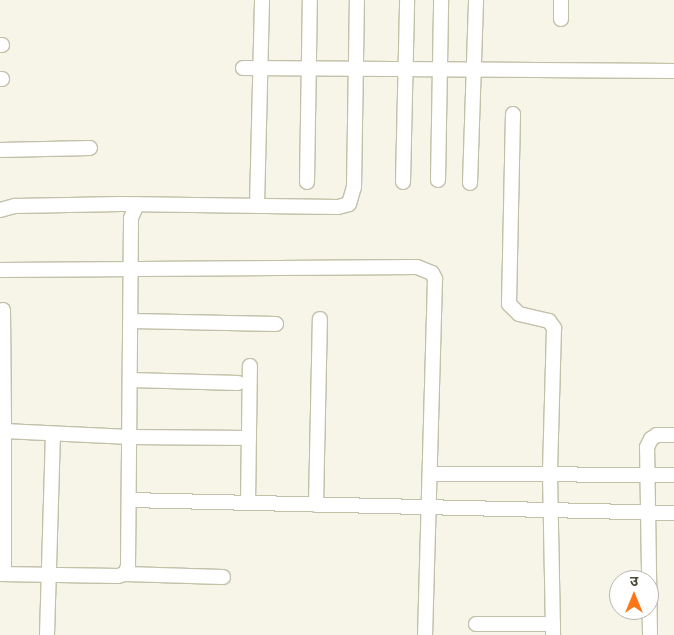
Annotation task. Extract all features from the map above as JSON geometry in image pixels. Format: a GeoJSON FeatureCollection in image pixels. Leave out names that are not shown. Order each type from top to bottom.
{"type":"FeatureCollection","features":[{"type":"Feature","properties":{"kind":"street"},"geometry":{"type":"LineString","coordinates":[[257,206],[262,0]]}},
{"type":"Feature","properties":{"kind":"street"},"geometry":{"type":"LineString","coordinates":[[308,182],[310,0]]}},
{"type":"Feature","properties":{"kind":"street"},"geometry":{"type":"LineString","coordinates":[[0,210],[14,206],[137,204],[338,207],[352,200],[357,0]]}},
{"type":"Feature","properties":{"kind":"street"},"geometry":{"type":"LineString","coordinates":[[402,182],[407,0]]}},
{"type":"Feature","properties":{"kind":"street"},"geometry":{"type":"LineString","coordinates":[[438,180],[441,0]]}},
{"type":"Feature","properties":{"kind":"street"},"geometry":{"type":"LineString","coordinates":[[470,183],[476,0]]}},
{"type":"Feature","properties":{"kind":"street"},"geometry":{"type":"LineString","coordinates":[[561,0],[561,19]]}},
{"type":"Feature","properties":{"kind":"street"},"geometry":{"type":"LineString","coordinates":[[242,68],[674,71]]}},
{"type":"Feature","properties":{"kind":"street"},"geometry":{"type":"LineString","coordinates":[[476,624],[553,629],[550,474],[554,328],[545,319],[512,309],[508,298],[513,114]]}},
{"type":"Feature","properties":{"kind":"street"},"geometry":{"type":"LineString","coordinates":[[0,150],[90,148]]}},
{"type":"Feature","properties":{"kind":"street"},"geometry":{"type":"LineString","coordinates":[[125,574],[129,500],[132,212],[137,204]]}},
{"type":"Feature","properties":{"kind":"street"},"geometry":{"type":"LineString","coordinates":[[0,270],[417,267],[432,273],[435,279],[425,635]]}},
{"type":"Feature","properties":{"kind":"street"},"geometry":{"type":"LineString","coordinates":[[3,310],[2,574],[125,574],[223,577]]}},
{"type":"Feature","properties":{"kind":"street"},"geometry":{"type":"LineString","coordinates":[[316,505],[320,319]]}},
{"type":"Feature","properties":{"kind":"street"},"geometry":{"type":"LineString","coordinates":[[132,321],[276,324]]}},
{"type":"Feature","properties":{"kind":"street"},"geometry":{"type":"LineString","coordinates":[[248,503],[250,366]]}},
{"type":"Feature","properties":{"kind":"street"},"geometry":{"type":"LineString","coordinates":[[131,380],[238,383]]}},
{"type":"Feature","properties":{"kind":"street"},"geometry":{"type":"LineString","coordinates":[[4,431],[53,435],[249,438]]}},
{"type":"Feature","properties":{"kind":"street"},"geometry":{"type":"LineString","coordinates":[[47,635],[53,435]]}},
{"type":"Feature","properties":{"kind":"street"},"geometry":{"type":"LineString","coordinates":[[650,635],[649,474],[647,447],[651,439],[658,435],[674,435]]}},
{"type":"Feature","properties":{"kind":"street"},"geometry":{"type":"LineString","coordinates":[[430,474],[674,475]]}},
{"type":"Feature","properties":{"kind":"street"},"geometry":{"type":"LineString","coordinates":[[129,500],[674,513]]}}]}
